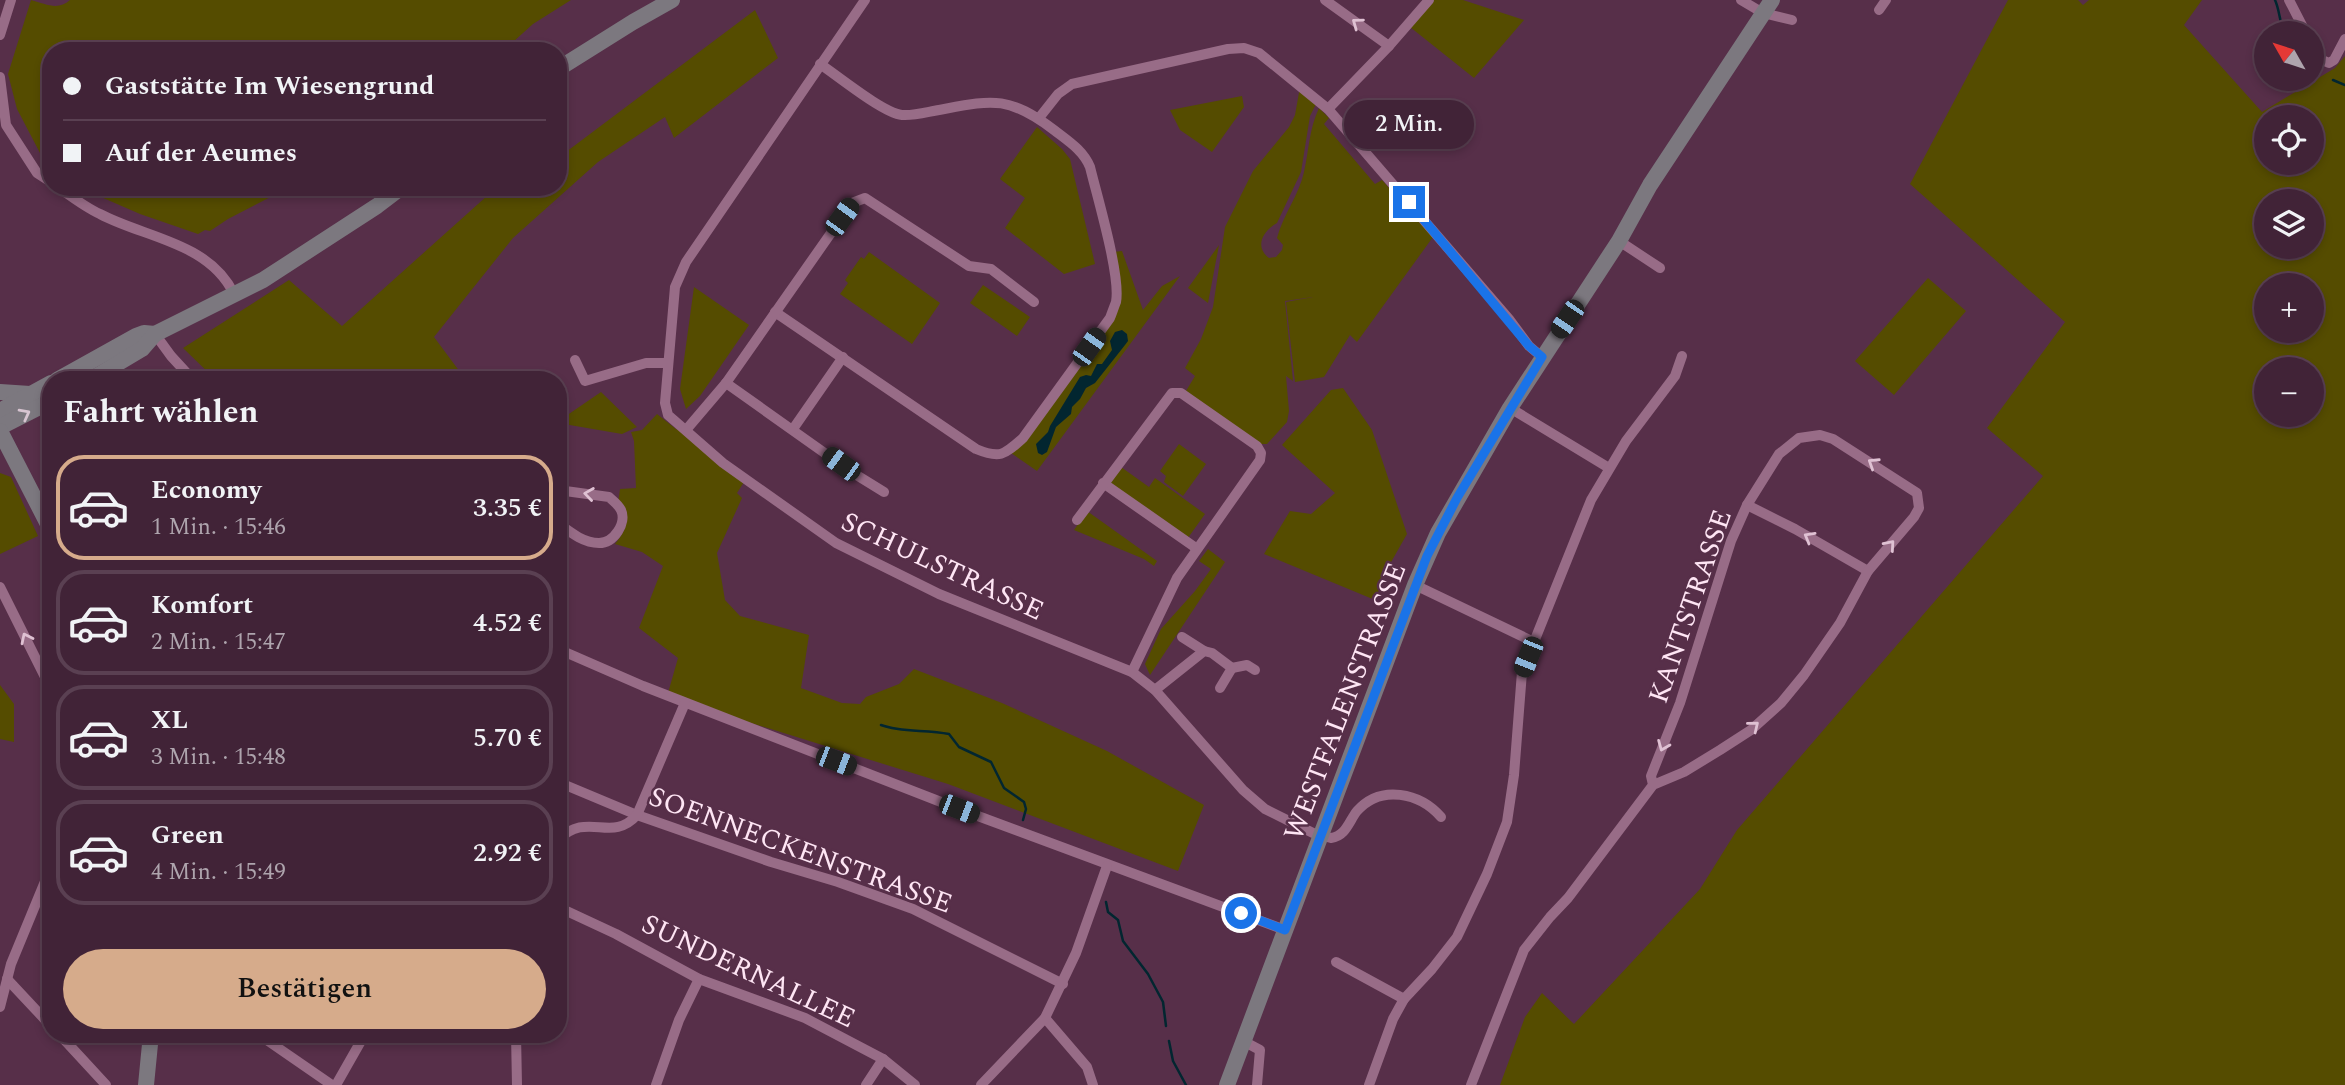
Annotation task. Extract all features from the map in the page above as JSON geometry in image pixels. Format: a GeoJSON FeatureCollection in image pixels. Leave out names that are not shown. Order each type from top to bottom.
{"type":"FeatureCollection","features":[{"type":"Feature","properties":{"kind":"main road"},"geometry":{"type":"LineString","coordinates":[[567,65],[672,0]]}},
{"type":"Feature","properties":{"kind":"main road","name":"WESTFALENSTRASSE"},"geometry":{"type":"LineString","coordinates":[[1227,1085],[1415,585],[1451,510],[1510,408],[1619,242],[1650,185],[1768,7]]}},
{"type":"Feature","properties":{"kind":"main road"},"geometry":{"type":"LineString","coordinates":[[105,371],[142,349],[155,334],[263,280],[389,196]]}},
{"type":"Feature","properties":{"kind":"main road"},"geometry":{"type":"LineString","coordinates":[[73,371],[136,336],[144,333],[155,334]]}},
{"type":"Feature","properties":{"kind":"main road"},"geometry":{"type":"LineString","coordinates":[[0,411],[42,388]]}},
{"type":"Feature","properties":{"kind":"main road"},"geometry":{"type":"LineString","coordinates":[[0,392],[33,394]]}},
{"type":"Feature","properties":{"kind":"main road"},"geometry":{"type":"LineString","coordinates":[[42,406],[0,429],[6,455],[42,515]]}},
{"type":"Feature","properties":{"kind":"main road"},"geometry":{"type":"LineString","coordinates":[[146,1085],[150,1043]]}},
{"type":"Feature","properties":{"kind":"street"},"geometry":{"type":"LineString","coordinates":[[0,35],[2,19],[11,0]]}},
{"type":"Feature","properties":{"kind":"street","name":"SCHULSTRASSE"},"geometry":{"type":"LineString","coordinates":[[865,0],[686,262],[674,287],[665,407],[673,420],[723,463],[836,543],[939,594],[1132,672],[1155,690],[1243,790],[1265,809],[1321,835]]}},
{"type":"Feature","properties":{"kind":"street"},"geometry":{"type":"LineString","coordinates":[[1325,0],[1389,46]]}},
{"type":"Feature","properties":{"kind":"street"},"geometry":{"type":"LineString","coordinates":[[1328,109],[1429,0]]}},
{"type":"Feature","properties":{"kind":"street"},"geometry":{"type":"LineString","coordinates":[[1741,0],[1768,7],[1792,20]]}},
{"type":"Feature","properties":{"kind":"street"},"geometry":{"type":"LineString","coordinates":[[2289,0],[2300,21]]}},
{"type":"Feature","properties":{"kind":"street"},"geometry":{"type":"LineString","coordinates":[[2324,61],[2329,63],[2334,60],[2345,39]]}},
{"type":"Feature","properties":{"kind":"street"},"geometry":{"type":"LineString","coordinates":[[1039,118],[1058,94],[1072,84],[1228,50],[1244,48],[1259,53],[1328,109],[1529,346],[1542,357]]}},
{"type":"Feature","properties":{"kind":"street"},"geometry":{"type":"LineString","coordinates":[[775,312],[976,449],[993,456],[1008,451],[1023,438],[1110,317],[1116,301],[1113,264],[1090,165],[1077,148],[1039,118],[1011,104],[993,102],[903,115],[892,113],[820,64]]}},
{"type":"Feature","properties":{"kind":"street"},"geometry":{"type":"LineString","coordinates":[[0,77],[6,125],[37,173],[42,176]]}},
{"type":"Feature","properties":{"kind":"street"},"geometry":{"type":"LineString","coordinates":[[72,196],[101,215],[181,246],[221,273],[234,293]]}},
{"type":"Feature","properties":{"kind":"street"},"geometry":{"type":"LineString","coordinates":[[686,430],[726,383],[852,203],[865,198],[969,266],[991,269],[1034,302]]}},
{"type":"Feature","properties":{"kind":"street"},"geometry":{"type":"LineString","coordinates":[[1619,242],[1660,268]]}},
{"type":"Feature","properties":{"kind":"street"},"geometry":{"type":"LineString","coordinates":[[155,334],[185,371]]}},
{"type":"Feature","properties":{"kind":"street"},"geometry":{"type":"LineString","coordinates":[[1369,1085],[1393,1019],[1404,999],[1457,937],[1488,874],[1507,822],[1514,775],[1522,672],[1591,500],[1644,416],[1675,376],[1682,356]]}},
{"type":"Feature","properties":{"kind":"street"},"geometry":{"type":"LineString","coordinates":[[793,429],[843,357]]}},
{"type":"Feature","properties":{"kind":"street"},"geometry":{"type":"LineString","coordinates":[[575,360],[585,381],[646,363],[668,363]]}},
{"type":"Feature","properties":{"kind":"street"},"geometry":{"type":"LineString","coordinates":[[726,383],[884,492]]}},
{"type":"Feature","properties":{"kind":"street"},"geometry":{"type":"LineString","coordinates":[[1077,520],[1172,393],[1181,393],[1257,446],[1261,453],[1260,460],[1177,578],[1132,672]]}},
{"type":"Feature","properties":{"kind":"street"},"geometry":{"type":"LineString","coordinates":[[1510,408],[1609,468]]}},
{"type":"Feature","properties":{"kind":"street","name":"KANTSTRASSE"},"geometry":{"type":"LineString","coordinates":[[1471,1085],[1524,950],[1550,916],[1569,898],[1653,785],[1651,776],[1681,703],[1731,541],[1747,505],[1779,454],[1799,438],[1820,435],[1833,439],[1917,493],[1919,508],[1868,571]]}},
{"type":"Feature","properties":{"kind":"street"},"geometry":{"type":"LineString","coordinates":[[1104,484],[1196,548]]}},
{"type":"Feature","properties":{"kind":"street"},"geometry":{"type":"LineString","coordinates":[[567,491],[609,497],[622,511],[622,518],[617,533],[610,540],[597,543],[579,538],[567,529]]}},
{"type":"Feature","properties":{"kind":"street"},"geometry":{"type":"LineString","coordinates":[[1653,785],[1684,772],[1720,750],[1751,730],[1782,703],[1840,623],[1868,571],[1747,505]]}},
{"type":"Feature","properties":{"kind":"street"},"geometry":{"type":"LineString","coordinates":[[1415,585],[1534,642]]}},
{"type":"Feature","properties":{"kind":"street"},"geometry":{"type":"LineString","coordinates":[[0,587],[42,671]]}},
{"type":"Feature","properties":{"kind":"street"},"geometry":{"type":"LineString","coordinates":[[1182,637],[1212,653],[1232,668]]}},
{"type":"Feature","properties":{"kind":"street"},"geometry":{"type":"LineString","coordinates":[[1155,690],[1204,651]]}},
{"type":"Feature","properties":{"kind":"street"},"geometry":{"type":"LineString","coordinates":[[567,653],[685,703],[1107,866],[1285,930]]}},
{"type":"Feature","properties":{"kind":"street"},"geometry":{"type":"LineString","coordinates":[[1220,688],[1232,668],[1247,665],[1255,670]]}},
{"type":"Feature","properties":{"kind":"street"},"geometry":{"type":"LineString","coordinates":[[567,833],[578,827],[628,826],[637,815],[685,703]]}},
{"type":"Feature","properties":{"kind":"street","name":"SOENNECKENSTRASSE"},"geometry":{"type":"LineString","coordinates":[[567,786],[637,815],[913,909],[1063,984]]}},
{"type":"Feature","properties":{"kind":"street"},"geometry":{"type":"LineString","coordinates":[[1321,835],[1337,838],[1358,810],[1382,797],[1394,794],[1423,801],[1441,817]]}},
{"type":"Feature","properties":{"kind":"street"},"geometry":{"type":"LineString","coordinates":[[981,1085],[1045,1018],[1063,984],[1107,866]]}},
{"type":"Feature","properties":{"kind":"street"},"geometry":{"type":"LineString","coordinates":[[0,1007],[10,964],[42,888]]}},
{"type":"Feature","properties":{"kind":"street","name":"SUNDERNALLEE"},"geometry":{"type":"LineString","coordinates":[[567,911],[617,934],[699,979],[805,1018],[883,1059],[915,1085]]}},
{"type":"Feature","properties":{"kind":"street"},"geometry":{"type":"LineString","coordinates":[[1336,962],[1404,999]]}},
{"type":"Feature","properties":{"kind":"street"},"geometry":{"type":"LineString","coordinates":[[7,979],[42,1016]]}},
{"type":"Feature","properties":{"kind":"street"},"geometry":{"type":"LineString","coordinates":[[656,1085],[679,1020],[699,979]]}},
{"type":"Feature","properties":{"kind":"street"},"geometry":{"type":"LineString","coordinates":[[1045,1018],[1087,1067],[1093,1085]]}},
{"type":"Feature","properties":{"kind":"street"},"geometry":{"type":"LineString","coordinates":[[1243,1041],[1260,1050],[1257,1085]]}},
{"type":"Feature","properties":{"kind":"street"},"geometry":{"type":"LineString","coordinates":[[67,1043],[106,1085]]}},
{"type":"Feature","properties":{"kind":"street"},"geometry":{"type":"LineString","coordinates":[[271,1043],[334,1085],[360,1043]]}},
{"type":"Feature","properties":{"kind":"street"},"geometry":{"type":"LineString","coordinates":[[516,1043],[517,1085]]}},
{"type":"Feature","properties":{"kind":"street"},"geometry":{"type":"LineString","coordinates":[[866,1085],[883,1059]]}},
{"type":"Feature","properties":{"kind":"shaded area"},"geometry":{"type":"Polygon","coordinates":[[[31,0],[56,6],[70,0],[571,0],[533,24],[513,42],[42,42],[42,157],[17,109],[8,74],[31,0]]]}},
{"type":"Feature","properties":{"kind":"shaded area"},"geometry":{"type":"Polygon","coordinates":[[[1432,0],[1463,0],[1524,20],[1474,78],[1410,27],[1432,0]]]}},
{"type":"Feature","properties":{"kind":"shaded area"},"geometry":{"type":"Polygon","coordinates":[[[2008,0],[2078,0],[2083,5],[2089,0],[2202,0],[2184,25],[2256,105],[2254,175],[2324,175],[2324,105],[2274,105],[2297,91],[2324,91],[2324,75],[2335,68],[2345,56],[2345,1085],[1500,1085],[1525,1017],[1542,993],[1574,1024],[1700,889],[1737,830],[2043,476],[1987,428],[2065,322],[1910,184],[2008,0]]]}},
{"type":"Feature","properties":{"kind":"shaded area"},"geometry":{"type":"Polygon","coordinates":[[[755,10],[778,58],[674,138],[665,117],[598,162],[567,190],[567,151],[755,10]]]}},
{"type":"Feature","properties":{"kind":"shaded area"},"geometry":{"type":"Polygon","coordinates":[[[1300,87],[1317,102],[1310,116],[1301,172],[1277,223],[1262,239],[1264,254],[1269,258],[1276,257],[1282,250],[1283,245],[1277,238],[1302,180],[1311,132],[1319,108],[1329,118],[1324,124],[1375,184],[1382,180],[1433,237],[1357,342],[1350,335],[1324,377],[1295,382],[1286,302],[1313,297],[1285,301],[1293,381],[1286,376],[1289,411],[1287,422],[1267,444],[1261,444],[1186,391],[1195,376],[1185,368],[1201,339],[1213,307],[1225,227],[1253,171],[1289,127],[1295,115],[1300,87]]]}},
{"type":"Feature","properties":{"kind":"shaded area"},"geometry":{"type":"Polygon","coordinates":[[[1242,96],[1244,107],[1212,152],[1180,130],[1170,110],[1242,96]]]}},
{"type":"Feature","properties":{"kind":"shaded area"},"geometry":{"type":"Polygon","coordinates":[[[1037,127],[1070,159],[1095,264],[1064,274],[1005,228],[1025,198],[1000,179],[1037,127]]]}},
{"type":"Feature","properties":{"kind":"shaded area"},"geometry":{"type":"Polygon","coordinates":[[[99,196],[273,196],[210,231],[205,230],[198,234],[99,196]]]}},
{"type":"Feature","properties":{"kind":"shaded area"},"geometry":{"type":"Polygon","coordinates":[[[487,196],[560,196],[513,238],[434,337],[459,371],[207,371],[183,348],[289,280],[342,326],[487,196]]]}},
{"type":"Feature","properties":{"kind":"shaded area"},"geometry":{"type":"Polygon","coordinates":[[[1219,245],[1208,303],[1188,288],[1219,245]]]}},
{"type":"Feature","properties":{"kind":"shaded area"},"geometry":{"type":"Polygon","coordinates":[[[1122,251],[1143,310],[1162,286],[1180,276],[1037,471],[1011,453],[1104,320],[1117,296],[1113,252],[1122,251]]]}},
{"type":"Feature","properties":{"kind":"shaded area"},"geometry":{"type":"Polygon","coordinates":[[[869,252],[940,303],[912,344],[840,294],[848,283],[845,280],[861,257],[864,259],[869,252]]]}},
{"type":"Feature","properties":{"kind":"shaded area"},"geometry":{"type":"Polygon","coordinates":[[[1928,278],[1966,311],[1894,395],[1855,361],[1928,278]]]}},
{"type":"Feature","properties":{"kind":"shaded area"},"geometry":{"type":"Polygon","coordinates":[[[983,285],[1030,317],[1017,336],[970,303],[983,285]]]}},
{"type":"Feature","properties":{"kind":"shaded area"},"geometry":{"type":"Polygon","coordinates":[[[694,287],[749,325],[700,396],[686,409],[680,389],[694,287]]]}},
{"type":"Feature","properties":{"kind":"shaded area"},"geometry":{"type":"Polygon","coordinates":[[[1343,388],[1372,430],[1407,534],[1390,564],[1375,600],[1264,554],[1290,511],[1311,514],[1335,493],[1282,445],[1331,390],[1343,388]]]}},
{"type":"Feature","properties":{"kind":"shaded area"},"geometry":{"type":"Polygon","coordinates":[[[601,392],[637,427],[622,434],[567,425],[567,415],[601,392]]]}},
{"type":"Feature","properties":{"kind":"shaded area"},"geometry":{"type":"Polygon","coordinates":[[[657,414],[676,429],[686,433],[744,482],[737,493],[742,498],[717,553],[725,600],[740,616],[809,635],[801,688],[842,703],[860,704],[866,697],[899,684],[914,669],[1002,703],[1107,751],[1204,805],[1178,871],[948,784],[703,708],[668,693],[678,658],[639,628],[663,566],[642,552],[615,544],[622,534],[627,518],[618,503],[620,489],[636,488],[634,441],[631,432],[642,430],[657,414]]]}},
{"type":"Feature","properties":{"kind":"shaded area"},"geometry":{"type":"Polygon","coordinates":[[[1179,444],[1206,464],[1183,496],[1164,482],[1166,476],[1160,471],[1179,444]]]}},
{"type":"Feature","properties":{"kind":"shaded area"},"geometry":{"type":"Polygon","coordinates":[[[1121,467],[1149,487],[1155,478],[1205,514],[1185,542],[1107,484],[1121,467]]]}},
{"type":"Feature","properties":{"kind":"shaded area"},"geometry":{"type":"Polygon","coordinates":[[[0,473],[11,477],[38,536],[0,554],[0,473]]]}},
{"type":"Feature","properties":{"kind":"shaded area"},"geometry":{"type":"Polygon","coordinates":[[[1087,511],[1157,561],[1154,566],[1144,559],[1074,530],[1087,511]]]}},
{"type":"Feature","properties":{"kind":"shaded area"},"geometry":{"type":"Polygon","coordinates":[[[1208,549],[1225,562],[1150,675],[1145,664],[1161,629],[1211,569],[1199,561],[1208,549]]]}},
{"type":"Feature","properties":{"kind":"shaded area"},"geometry":{"type":"Polygon","coordinates":[[[0,685],[14,704],[14,742],[0,739],[0,685]]]}},
{"type":"Feature","properties":{"kind":"water"},"geometry":{"type":"Polygon","coordinates":[[[1122,330],[1127,334],[1128,341],[1095,383],[1086,388],[1072,407],[1071,414],[1056,427],[1047,452],[1042,455],[1038,453],[1036,444],[1048,432],[1080,377],[1091,376],[1097,364],[1102,364],[1112,350],[1110,341],[1115,332],[1122,330]]]}},
{"type":"Feature","properties":{"kind":"waterway"},"geometry":{"type":"LineString","coordinates":[[2275,0],[2281,21]]}},
{"type":"Feature","properties":{"kind":"waterway"},"geometry":{"type":"LineString","coordinates":[[2333,80],[2345,85]]}},
{"type":"Feature","properties":{"kind":"waterway"},"geometry":{"type":"LineString","coordinates":[[881,725],[949,734],[959,747],[991,762],[1004,788],[1024,802],[1026,809],[1023,820]]}},
{"type":"Feature","properties":{"kind":"waterway"},"geometry":{"type":"LineString","coordinates":[[1106,902],[1108,912],[1118,920],[1123,941],[1148,974],[1163,1002],[1166,1026]]}},
{"type":"Feature","properties":{"kind":"waterway"},"geometry":{"type":"LineString","coordinates":[[1169,1041],[1173,1061],[1186,1085]]}},
{"type":"Feature","properties":{"kind":"route"},"geometry":{"type":"LineString","coordinates":[[1241,913],[1285,930],[1427,556],[1457,498],[1542,357],[1529,346],[1409,202]]}}]}
